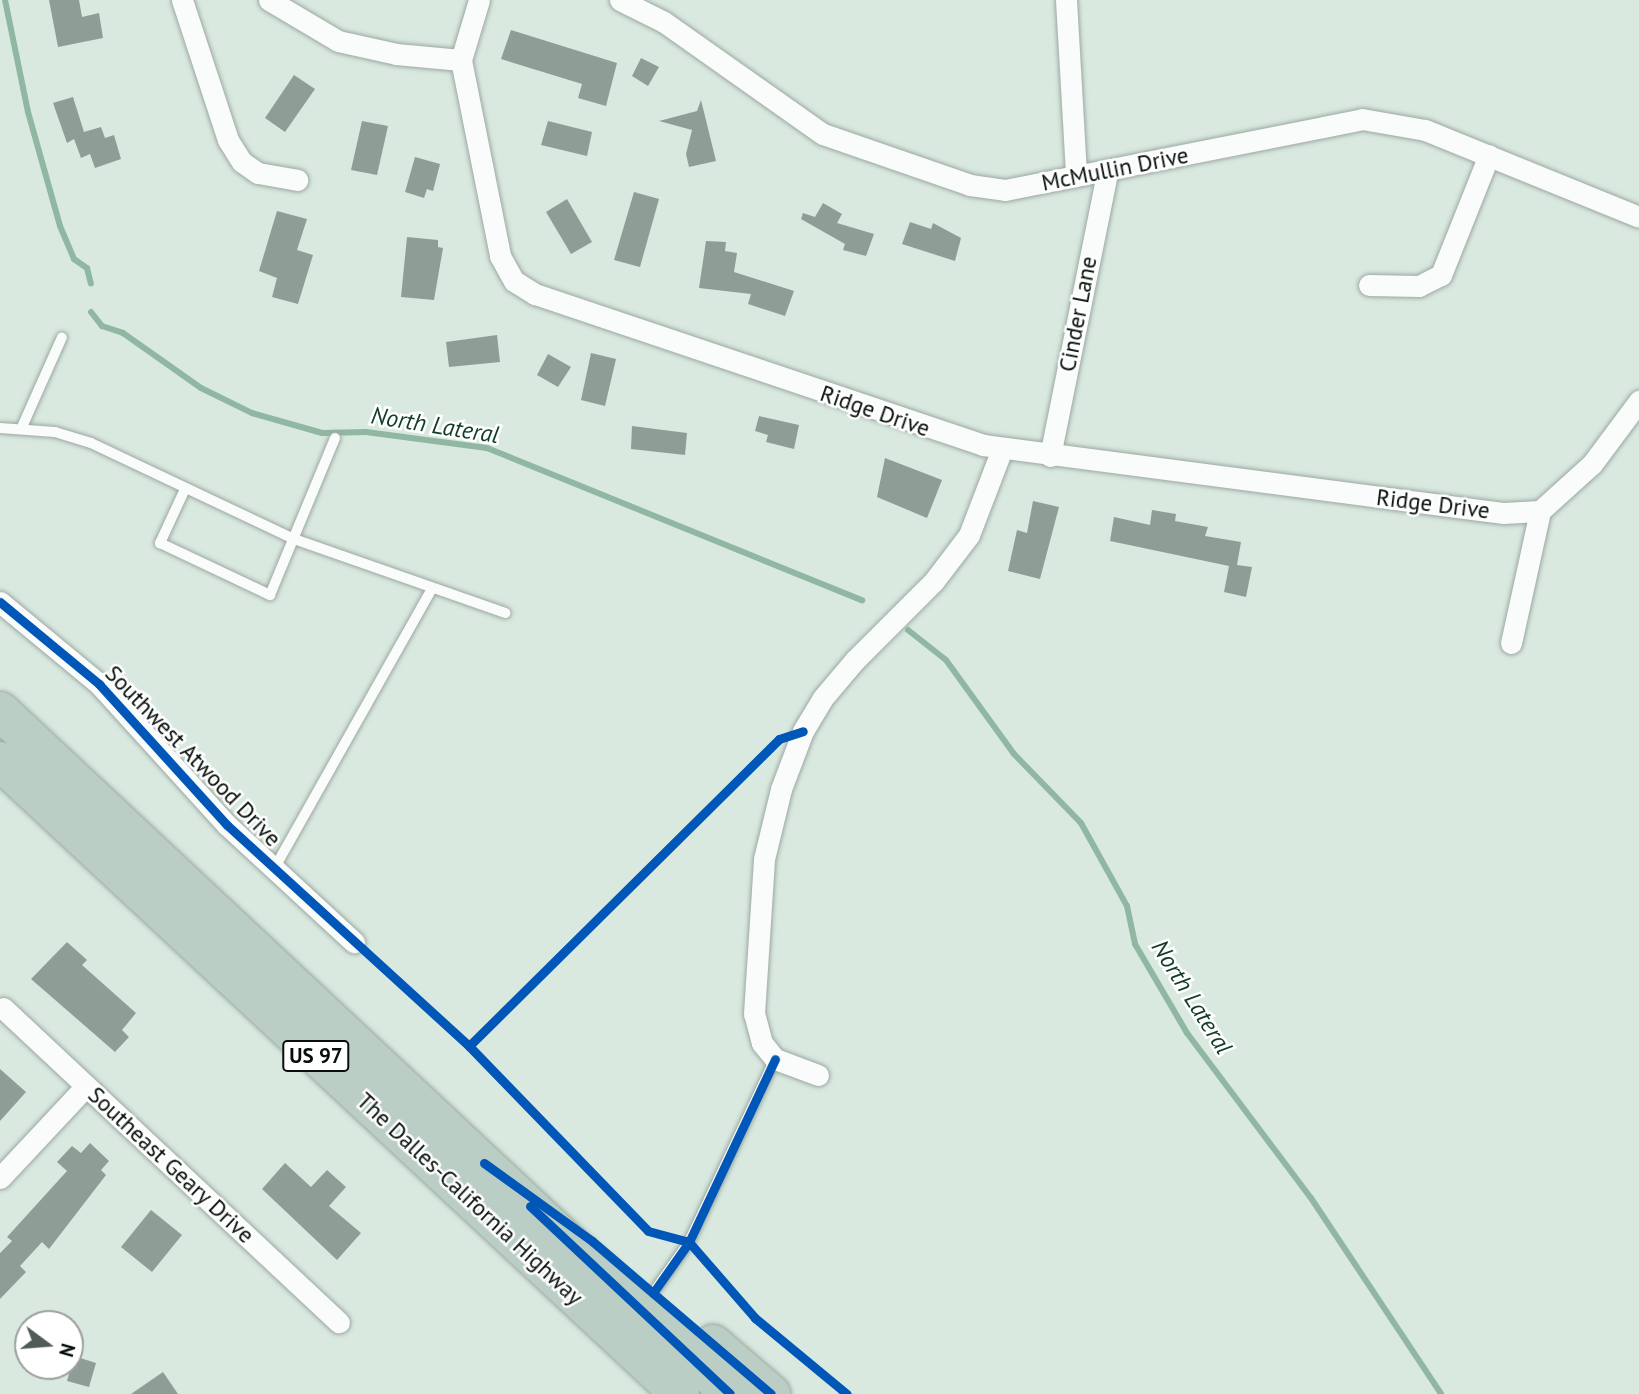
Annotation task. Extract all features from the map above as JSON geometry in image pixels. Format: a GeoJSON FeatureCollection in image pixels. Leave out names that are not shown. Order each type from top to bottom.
{"type":"FeatureCollection","features":[{"type":"Feature","properties":{"kind":"highway","name":"The Dalles-California Highway"},"geometry":{"type":"LineString","coordinates":[[0,711],[484,1163]]}},
{"type":"Feature","properties":{"kind":"highway","name":"The Dalles-California Highway"},"geometry":{"type":"LineString","coordinates":[[0,761],[633,1351]]}},
{"type":"Feature","properties":{"kind":"highway"},"geometry":{"type":"LineString","coordinates":[[484,1163],[562,1218],[771,1394]]}},
{"type":"Feature","properties":{"kind":"highway","name":"US 97"},"geometry":{"type":"LineString","coordinates":[[484,1163],[730,1394]]}},
{"type":"Feature","properties":{"kind":"highway"},"geometry":{"type":"LineString","coordinates":[[633,1351],[670,1394]]}},
{"type":"Feature","properties":{"kind":"highway","name":"US 97"},"geometry":{"type":"LineString","coordinates":[[633,1351],[680,1394]]}},
{"type":"Feature","properties":{"kind":"street"},"geometry":{"type":"LineString","coordinates":[[182,0],[228,140],[242,162],[258,173],[297,180]]}},
{"type":"Feature","properties":{"kind":"street"},"geometry":{"type":"LineString","coordinates":[[269,0],[338,41],[396,54],[461,60]]}},
{"type":"Feature","properties":{"kind":"street","name":"Ridge Drive"},"geometry":{"type":"LineString","coordinates":[[478,0],[461,60],[500,256],[514,281],[535,294],[937,432],[1002,449],[1503,513],[1541,511]]}},
{"type":"Feature","properties":{"kind":"street","name":"McMullin Drive"},"geometry":{"type":"LineString","coordinates":[[620,0],[664,22],[823,134],[852,147],[970,185],[993,188],[1107,173],[1362,119],[1425,130],[1639,217]]}},
{"type":"Feature","properties":{"kind":"street"},"geometry":{"type":"LineString","coordinates":[[1066,0],[1076,176]]}},
{"type":"Feature","properties":{"kind":"street"},"geometry":{"type":"LineString","coordinates":[[1369,285],[1419,286],[1441,275],[1489,156]]}},
{"type":"Feature","properties":{"kind":"street","name":"Cinder Lane"},"geometry":{"type":"LineString","coordinates":[[1050,456],[1107,173]]}},
{"type":"Feature","properties":{"kind":"street"},"geometry":{"type":"LineString","coordinates":[[1511,643],[1541,511],[1634,423],[1639,401]]}},
{"type":"Feature","properties":{"kind":"street"},"geometry":{"type":"LineString","coordinates":[[818,1075],[775,1059],[762,1043],[754,1014],[764,859],[780,789],[803,731],[822,699],[855,660],[934,580],[969,535],[985,504],[1002,449]]}},
{"type":"Feature","properties":{"kind":"street","name":"Southwest Atwood Drive"},"geometry":{"type":"LineString","coordinates":[[0,602],[99,684],[184,780],[274,869],[354,942]]}},
{"type":"Feature","properties":{"kind":"street","name":"Southeast Geary Drive"},"geometry":{"type":"LineString","coordinates":[[3,1008],[339,1322]]}},
{"type":"Feature","properties":{"kind":"street"},"geometry":{"type":"LineString","coordinates":[[0,1178],[86,1086]]}},
{"type":"Feature","properties":{"kind":"lane"},"geometry":{"type":"LineString","coordinates":[[22,427],[62,337]]}},
{"type":"Feature","properties":{"kind":"lane"},"geometry":{"type":"LineString","coordinates":[[0,428],[22,427],[92,443],[294,540],[505,612]]}},
{"type":"Feature","properties":{"kind":"lane"},"geometry":{"type":"LineString","coordinates":[[185,489],[160,543],[270,595],[335,438]]}},
{"type":"Feature","properties":{"kind":"lane"},"geometry":{"type":"LineString","coordinates":[[274,869],[432,589]]}},
{"type":"Feature","properties":{"kind":"lane"},"geometry":{"type":"LineString","coordinates":[[653,1293],[689,1242],[775,1059]]}},
{"type":"Feature","properties":{"kind":"building"},"geometry":{"type":"Polygon","coordinates":[[[49,0],[79,0],[82,17],[99,13],[103,38],[58,47],[49,0]]]}},
{"type":"Feature","properties":{"kind":"building"},"geometry":{"type":"Polygon","coordinates":[[[511,30],[617,63],[606,106],[578,98],[582,84],[501,59],[511,30]]]}},
{"type":"Feature","properties":{"kind":"building"},"geometry":{"type":"Polygon","coordinates":[[[641,58],[659,67],[648,86],[632,76],[641,58]]]}},
{"type":"Feature","properties":{"kind":"building"},"geometry":{"type":"Polygon","coordinates":[[[294,75],[315,89],[285,132],[265,118],[294,75]]]}},
{"type":"Feature","properties":{"kind":"building"},"geometry":{"type":"Polygon","coordinates":[[[73,97],[84,132],[101,127],[105,138],[114,135],[121,159],[95,168],[90,154],[81,158],[74,139],[67,143],[53,103],[73,97]]]}},
{"type":"Feature","properties":{"kind":"building"},"geometry":{"type":"Polygon","coordinates":[[[701,100],[716,161],[689,167],[686,154],[692,130],[659,121],[697,111],[701,100]]]}},
{"type":"Feature","properties":{"kind":"building"},"geometry":{"type":"Polygon","coordinates":[[[362,121],[388,126],[377,175],[351,170],[362,121]]]}},
{"type":"Feature","properties":{"kind":"building"},"geometry":{"type":"Polygon","coordinates":[[[548,121],[592,132],[587,156],[541,145],[548,121]]]}},
{"type":"Feature","properties":{"kind":"building"},"geometry":{"type":"Polygon","coordinates":[[[415,157],[440,164],[433,191],[427,189],[424,198],[405,192],[415,157]]]}},
{"type":"Feature","properties":{"kind":"building"},"geometry":{"type":"Polygon","coordinates":[[[634,192],[659,199],[640,267],[614,260],[634,192]]]}},
{"type":"Feature","properties":{"kind":"building"},"geometry":{"type":"Polygon","coordinates":[[[567,199],[592,242],[571,254],[546,212],[567,199]]]}},
{"type":"Feature","properties":{"kind":"building"},"geometry":{"type":"Polygon","coordinates":[[[823,203],[842,214],[837,223],[874,234],[866,256],[843,250],[845,244],[801,219],[803,213],[815,217],[823,203]]]}},
{"type":"Feature","properties":{"kind":"building"},"geometry":{"type":"Polygon","coordinates":[[[277,211],[307,219],[297,250],[313,255],[298,304],[272,297],[277,278],[259,271],[277,211]]]}},
{"type":"Feature","properties":{"kind":"building"},"geometry":{"type":"Polygon","coordinates":[[[910,222],[931,229],[933,223],[961,238],[955,261],[902,244],[910,222]]]}},
{"type":"Feature","properties":{"kind":"building"},"geometry":{"type":"Polygon","coordinates":[[[407,237],[438,240],[438,247],[443,248],[434,300],[401,297],[407,237]]]}},
{"type":"Feature","properties":{"kind":"building"},"geometry":{"type":"Polygon","coordinates":[[[706,241],[726,242],[725,251],[737,253],[734,272],[794,291],[785,316],[748,304],[751,294],[699,288],[706,241]]]}},
{"type":"Feature","properties":{"kind":"building"},"geometry":{"type":"Polygon","coordinates":[[[497,335],[500,362],[449,367],[446,342],[497,335]]]}},
{"type":"Feature","properties":{"kind":"building"},"geometry":{"type":"Polygon","coordinates":[[[591,353],[616,359],[605,406],[581,400],[591,353]]]}},
{"type":"Feature","properties":{"kind":"building"},"geometry":{"type":"Polygon","coordinates":[[[548,354],[571,367],[558,387],[537,375],[548,354]]]}},
{"type":"Feature","properties":{"kind":"building"},"geometry":{"type":"Polygon","coordinates":[[[759,416],[799,425],[794,449],[766,442],[768,435],[755,431],[759,416]]]}},
{"type":"Feature","properties":{"kind":"building"},"geometry":{"type":"Polygon","coordinates":[[[632,426],[687,433],[685,455],[631,449],[632,426]]]}},
{"type":"Feature","properties":{"kind":"building"},"geometry":{"type":"Polygon","coordinates":[[[885,458],[942,480],[927,518],[877,497],[885,458]]]}},
{"type":"Feature","properties":{"kind":"building"},"geometry":{"type":"Polygon","coordinates":[[[1033,501],[1059,507],[1040,579],[1008,571],[1017,530],[1027,533],[1033,501]]]}},
{"type":"Feature","properties":{"kind":"building"},"geometry":{"type":"Polygon","coordinates":[[[1152,510],[1176,514],[1175,521],[1208,527],[1205,536],[1241,542],[1237,565],[1252,567],[1246,597],[1224,592],[1229,566],[1110,541],[1114,517],[1150,525],[1152,510]]]}},
{"type":"Feature","properties":{"kind":"building"},"geometry":{"type":"Polygon","coordinates":[[[67,942],[87,960],[82,965],[136,1013],[122,1030],[129,1037],[115,1052],[31,979],[67,942]]]}},
{"type":"Feature","properties":{"kind":"building"},"geometry":{"type":"Polygon","coordinates":[[[0,1069],[26,1092],[0,1121],[0,1069]]]}},
{"type":"Feature","properties":{"kind":"building"},"geometry":{"type":"Polygon","coordinates":[[[90,1143],[109,1161],[101,1170],[106,1175],[49,1249],[42,1242],[20,1266],[26,1272],[0,1299],[0,1253],[12,1241],[7,1237],[67,1171],[57,1162],[72,1146],[81,1153],[90,1143]]]}},
{"type":"Feature","properties":{"kind":"building"},"geometry":{"type":"Polygon","coordinates":[[[285,1163],[311,1187],[327,1170],[346,1187],[329,1206],[361,1233],[337,1260],[262,1189],[285,1163]]]}},
{"type":"Feature","properties":{"kind":"building"},"geometry":{"type":"Polygon","coordinates":[[[151,1210],[182,1235],[152,1272],[121,1247],[151,1210]]]}},
{"type":"Feature","properties":{"kind":"building"},"geometry":{"type":"Polygon","coordinates":[[[84,1359],[96,1363],[89,1387],[67,1381],[84,1380],[84,1359]]]}},
{"type":"Feature","properties":{"kind":"building"},"geometry":{"type":"Polygon","coordinates":[[[163,1372],[178,1394],[131,1394],[163,1372]]]}},
{"type":"Feature","properties":{"kind":"waterway","name":"North Lateral"},"geometry":{"type":"LineString","coordinates":[[5,0],[28,112],[60,226],[74,259],[87,268],[91,284]]}},
{"type":"Feature","properties":{"kind":"waterway","name":"North Lateral"},"geometry":{"type":"LineString","coordinates":[[91,312],[102,326],[123,333],[201,388],[252,413],[322,433],[366,432],[487,448],[862,600]]}},
{"type":"Feature","properties":{"kind":"waterway","name":"North Lateral"},"geometry":{"type":"LineString","coordinates":[[908,630],[946,660],[1014,754],[1081,823],[1127,906],[1135,944],[1187,1033],[1311,1198],[1441,1394]]}},
{"type":"Feature","properties":{"kind":"cycle path"},"geometry":{"type":"LineString","coordinates":[[0,602],[99,684],[227,825],[469,1046],[648,1231],[689,1242],[755,1318],[847,1394]]}},
{"type":"Feature","properties":{"kind":"cycle path"},"geometry":{"type":"LineString","coordinates":[[469,1046],[779,739],[803,731]]}},
{"type":"Feature","properties":{"kind":"cycle path"},"geometry":{"type":"LineString","coordinates":[[653,1293],[689,1242],[775,1059]]}},
{"type":"Feature","properties":{"kind":"cycle path"},"geometry":{"type":"LineString","coordinates":[[484,1163],[592,1241],[771,1394]]}},
{"type":"Feature","properties":{"kind":"cycle path"},"geometry":{"type":"LineString","coordinates":[[530,1206],[730,1394]]}}]}
